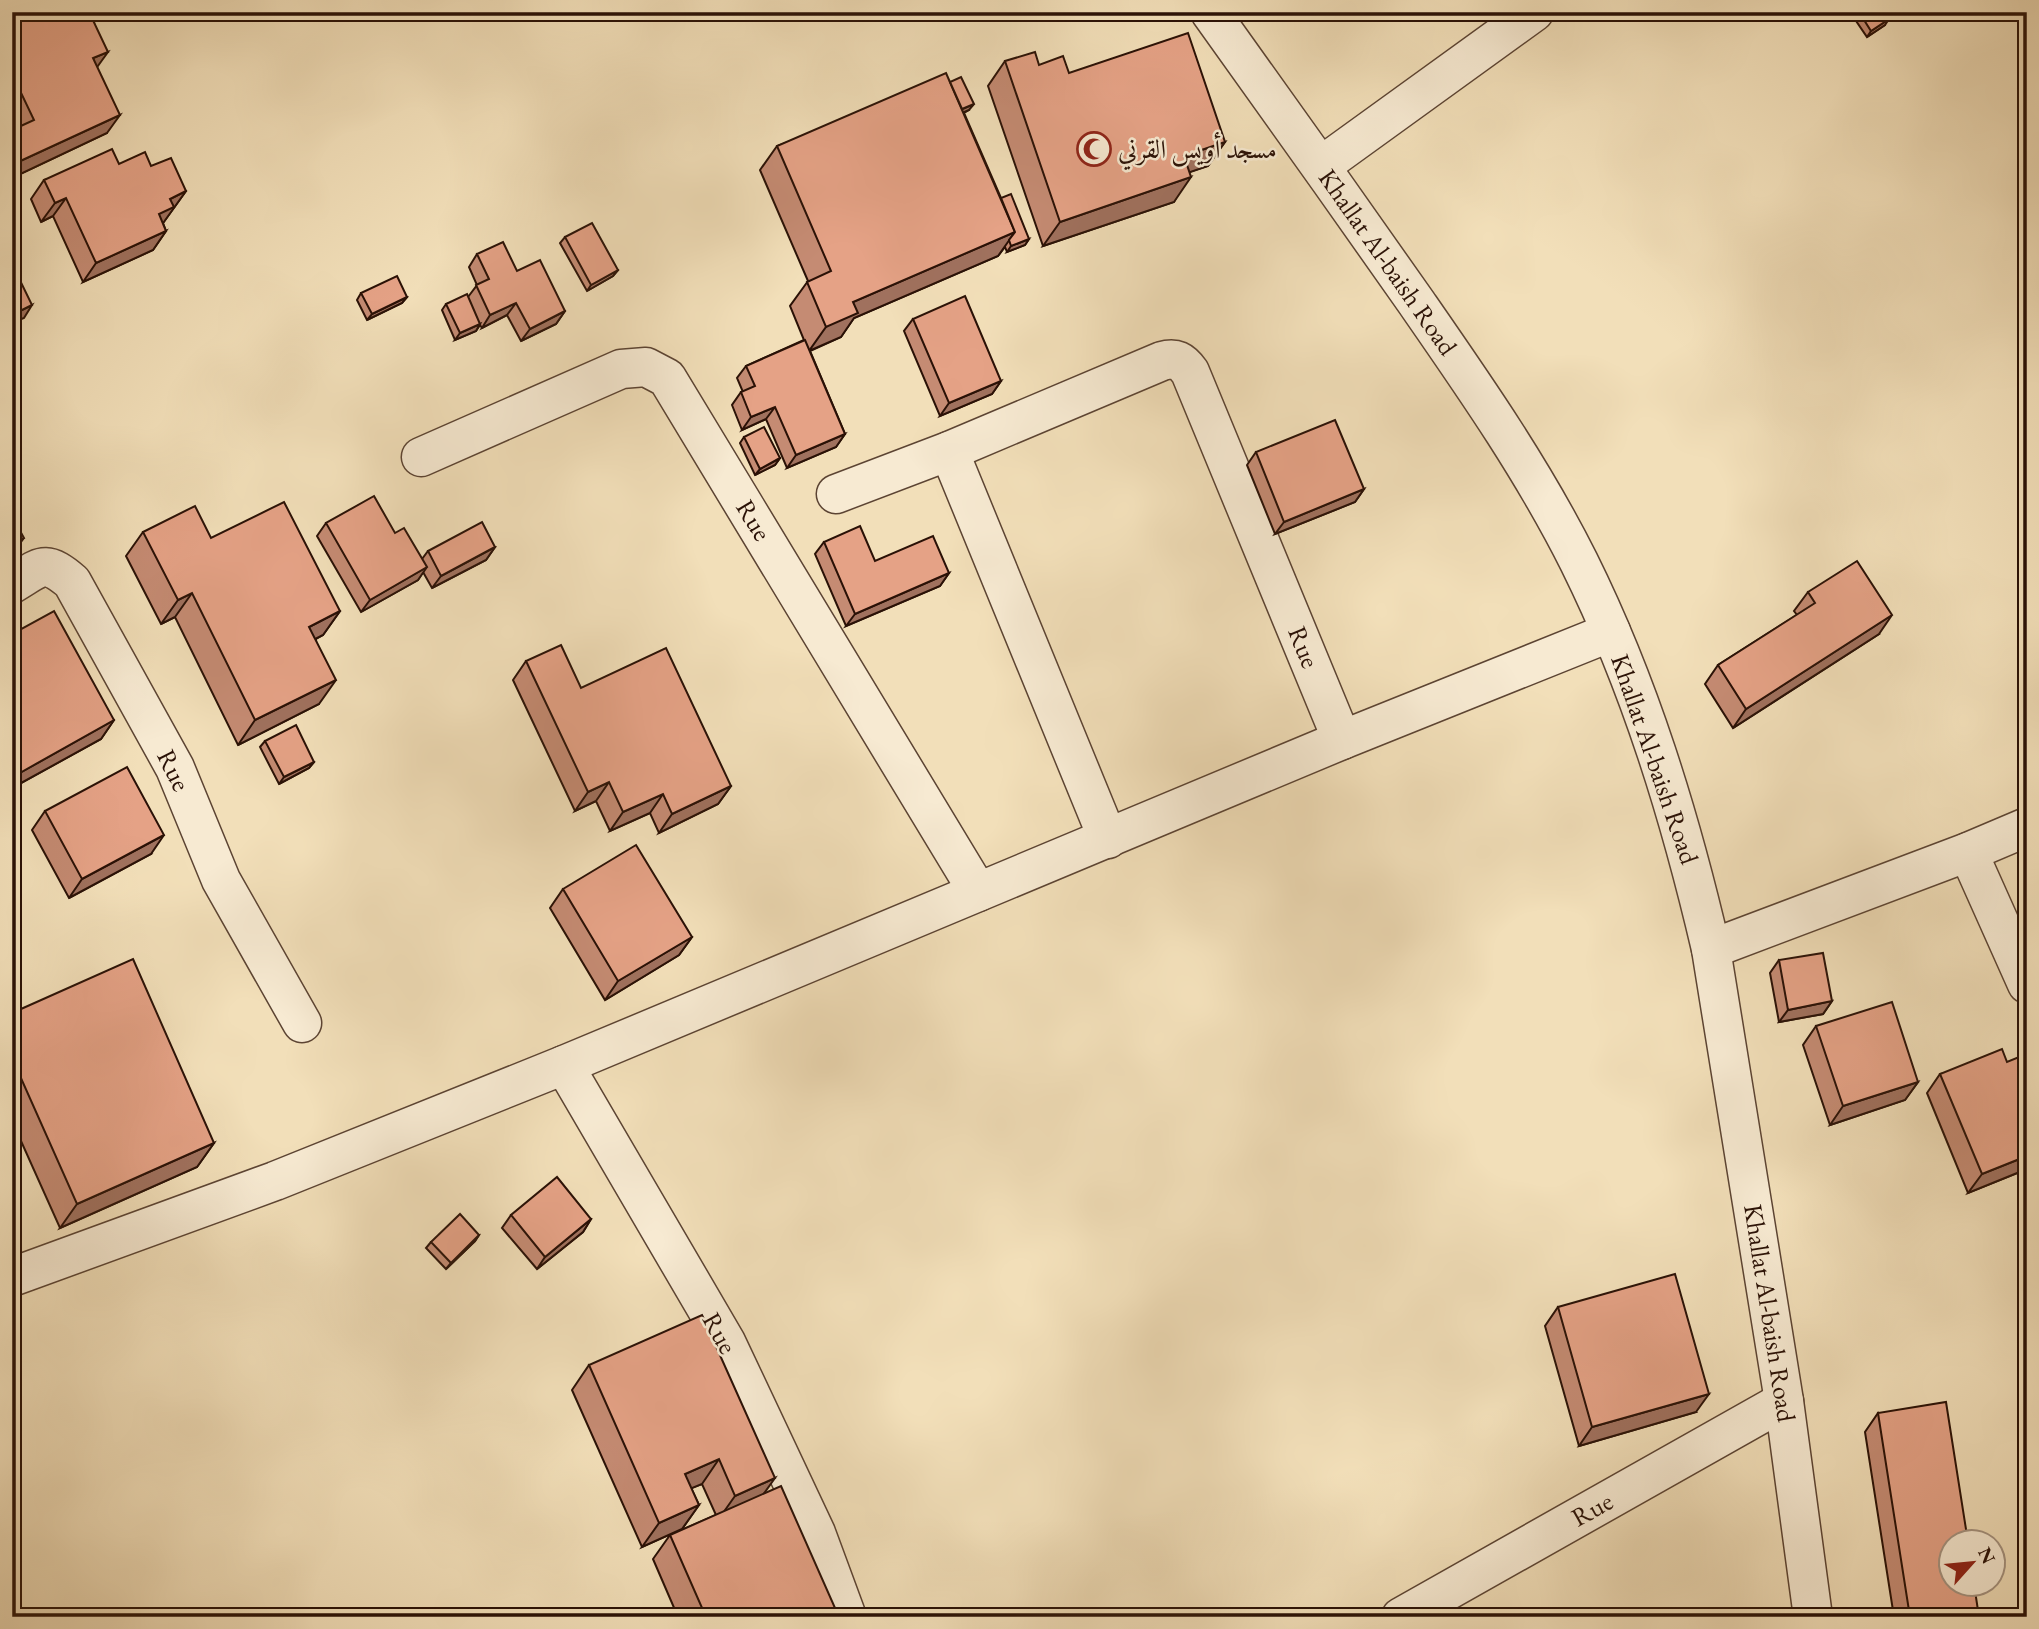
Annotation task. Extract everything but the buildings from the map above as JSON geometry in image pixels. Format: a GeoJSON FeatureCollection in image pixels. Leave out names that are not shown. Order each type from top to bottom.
{"type":"FeatureCollection","features":[{"type":"Feature","properties":{"kind":"street","name":"Khallat Al-baish Road"},"geometry":{"type":"LineString","coordinates":[[1210,12],[1503,427],[1567,539],[1611,632],[1658,754],[1695,879],[1711,949],[1784,1401],[1813,1617]]}},
{"type":"Feature","properties":{"kind":"street"},"geometry":{"type":"LineString","coordinates":[[1321,166],[1534,12]]}},
{"type":"Feature","properties":{"kind":"street","name":"Rue"},"geometry":{"type":"LineString","coordinates":[[836,494],[949,451],[1162,360],[1172,358],[1182,362],[1190,372],[1342,740]]}},
{"type":"Feature","properties":{"kind":"street","name":"Rue"},"geometry":{"type":"LineString","coordinates":[[421,457],[621,369],[646,367],[667,378],[978,892]]}},
{"type":"Feature","properties":{"kind":"street"},"geometry":{"type":"LineString","coordinates":[[949,451],[1108,838]]}},
{"type":"Feature","properties":{"kind":"street","name":"Rue"},"geometry":{"type":"LineString","coordinates":[[12,584],[37,567],[56,568],[72,582],[175,768],[221,880],[302,1023]]}},
{"type":"Feature","properties":{"kind":"street"},"geometry":{"type":"LineString","coordinates":[[12,1277],[275,1181],[564,1065],[1342,740],[1611,632]]}},
{"type":"Feature","properties":{"kind":"street"},"geometry":{"type":"LineString","coordinates":[[1711,949],[2027,827]]}},
{"type":"Feature","properties":{"kind":"street"},"geometry":{"type":"LineString","coordinates":[[1968,852],[2027,984]]}},
{"type":"Feature","properties":{"kind":"street","name":"Rue"},"geometry":{"type":"LineString","coordinates":[[564,1065],[726,1342],[816,1533],[847,1617]]}},
{"type":"Feature","properties":{"kind":"street","name":"Rue"},"geometry":{"type":"LineString","coordinates":[[1401,1617],[1784,1401]]}},
{"type":"Feature","properties":{"kind":"place","name":"مسجد أويس القرني"},"geometry":{"type":"Point","coordinates":[1094,149]}}]}
